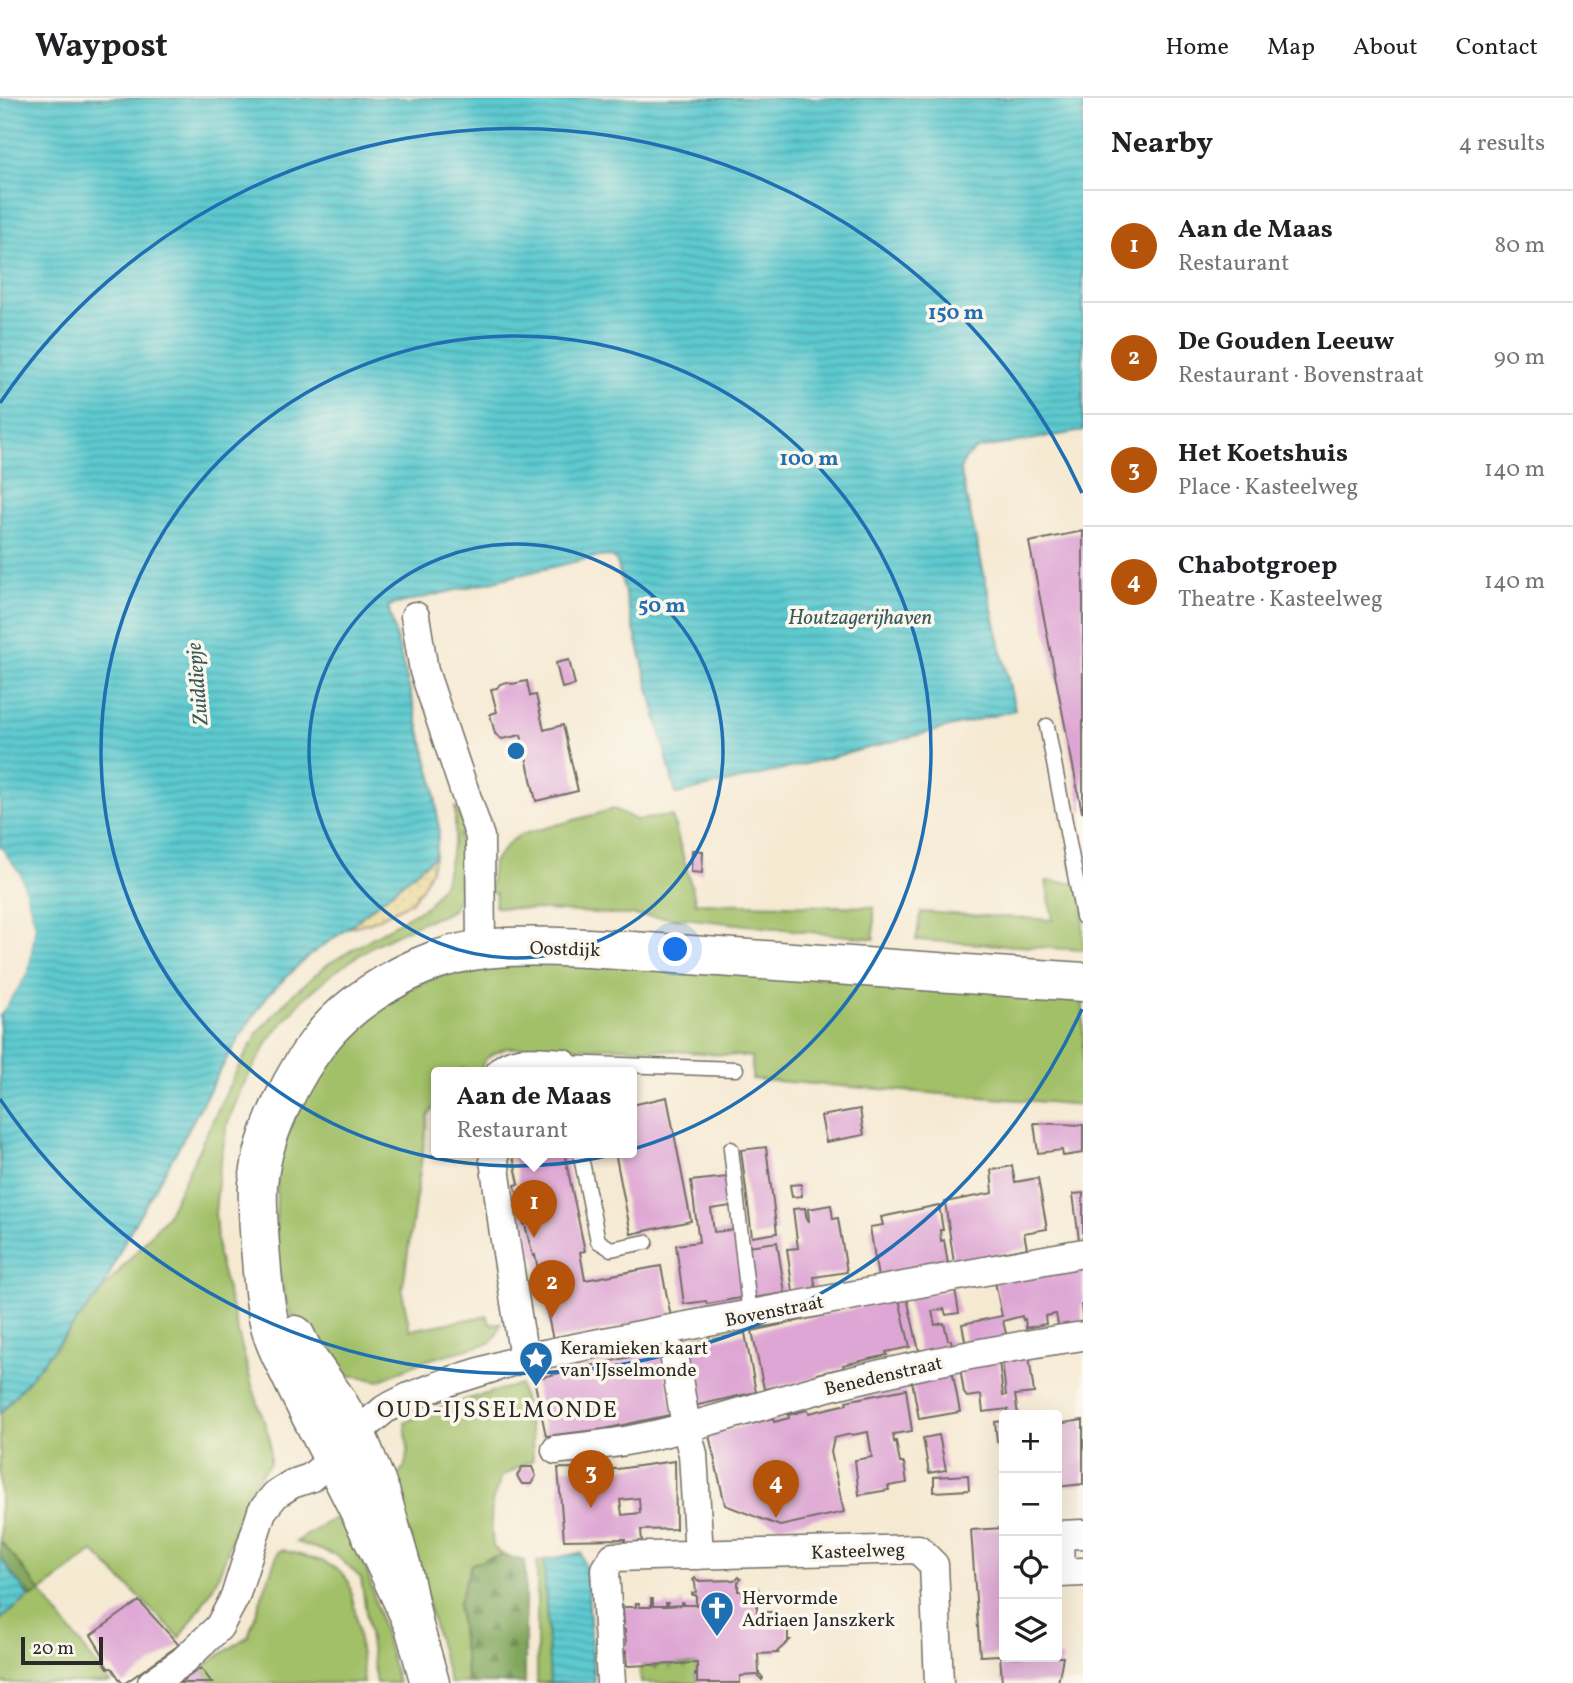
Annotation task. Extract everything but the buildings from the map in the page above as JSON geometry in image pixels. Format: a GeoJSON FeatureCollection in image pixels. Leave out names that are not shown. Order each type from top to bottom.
{"type":"FeatureCollection","features":[{"type":"Feature","properties":{"kind":"street"},"geometry":{"type":"LineString","coordinates":[[415,616],[424,671],[480,837],[481,949]]}},
{"type":"Feature","properties":{"kind":"street","name":"Oostdijk"},"geometry":{"type":"LineString","coordinates":[[430,1683],[414,1626],[352,1499],[344,1446],[308,1412],[274,1339],[266,1312],[258,1227],[258,1183],[263,1154],[272,1122],[292,1082],[321,1038],[387,982],[437,960],[481,949],[528,946],[588,948],[1083,982]]}},
{"type":"Feature","properties":{"kind":"street"},"geometry":{"type":"LineString","coordinates":[[504,1067],[521,1062],[564,1067]]}},
{"type":"Feature","properties":{"kind":"street"},"geometry":{"type":"LineString","coordinates":[[494,1158],[524,1359]]}},
{"type":"Feature","properties":{"kind":"street","name":"Bovenstraat"},"geometry":{"type":"LineString","coordinates":[[152,1683],[182,1662],[219,1627],[235,1597],[262,1511],[276,1494],[292,1484],[310,1478],[385,1409],[409,1397],[524,1359],[1083,1253]]}},
{"type":"Feature","properties":{"kind":"street","name":"Benedenstraat"},"geometry":{"type":"LineString","coordinates":[[556,1450],[629,1441],[831,1386],[920,1365],[1005,1347],[1083,1336]]}},
{"type":"Feature","properties":{"kind":"street"},"geometry":{"type":"LineString","coordinates":[[674,1354],[693,1454],[699,1556]]}},
{"type":"Feature","properties":{"kind":"street"},"geometry":{"type":"LineString","coordinates":[[1083,1534],[1059,1535],[1060,1573],[1083,1572]]}},
{"type":"Feature","properties":{"kind":"street","name":"Kasteelweg"},"geometry":{"type":"LineString","coordinates":[[611,1683],[605,1569],[613,1557],[918,1549],[933,1565],[939,1683]]}},
{"type":"Feature","properties":{"kind":"lane"},"geometry":{"type":"LineString","coordinates":[[1047,726],[1083,917]]}},
{"type":"Feature","properties":{"kind":"lane"},"geometry":{"type":"LineString","coordinates":[[637,1068],[736,1069]]}},
{"type":"Feature","properties":{"kind":"lane"},"geometry":{"type":"LineString","coordinates":[[731,1149],[750,1315]]}},
{"type":"Feature","properties":{"kind":"lane"},"geometry":{"type":"LineString","coordinates":[[581,1158],[598,1241],[611,1249],[646,1242]]}},
{"type":"Feature","properties":{"kind":"green space"},"geometry":{"type":"Polygon","coordinates":[[[455,806],[467,832],[459,835],[462,856],[458,901],[452,910],[374,945],[333,973],[302,1000],[270,1038],[242,1087],[227,1125],[215,1213],[218,1256],[251,1382],[270,1440],[270,1463],[250,1492],[213,1587],[180,1638],[93,1551],[41,1592],[0,1540],[0,1414],[167,1216],[257,1033],[292,995],[328,964],[428,905],[445,881],[455,836],[455,806]]]}},
{"type":"Feature","properties":{"kind":"green space"},"geometry":{"type":"Polygon","coordinates":[[[614,809],[636,820],[672,816],[696,903],[874,907],[874,939],[693,919],[495,907],[496,893],[490,892],[493,862],[510,842],[520,835],[614,809]]]}},
{"type":"Feature","properties":{"kind":"green space"},"geometry":{"type":"Polygon","coordinates":[[[1046,881],[1083,884],[1083,950],[916,940],[921,912],[1053,920],[1046,881]]]}},
{"type":"Feature","properties":{"kind":"green space"},"geometry":{"type":"Polygon","coordinates":[[[565,959],[1083,996],[1083,1105],[752,1079],[752,1057],[621,1047],[507,1048],[486,1059],[482,1067],[431,1067],[431,1112],[428,1116],[402,1292],[410,1330],[486,1316],[491,1324],[501,1323],[490,1343],[423,1361],[379,1381],[343,1376],[298,1331],[288,1307],[275,1261],[278,1155],[313,1076],[348,1032],[406,990],[456,970],[565,959]]]}},
{"type":"Feature","properties":{"kind":"green space"},"geometry":{"type":"Polygon","coordinates":[[[520,1385],[532,1438],[533,1460],[502,1476],[492,1503],[491,1520],[493,1547],[503,1555],[484,1559],[458,1605],[468,1683],[450,1683],[393,1481],[405,1466],[408,1451],[405,1422],[462,1401],[520,1385]]]}},
{"type":"Feature","properties":{"kind":"green space"},"geometry":{"type":"Polygon","coordinates":[[[334,1518],[345,1527],[367,1571],[398,1683],[376,1683],[361,1578],[336,1555],[296,1542],[334,1518]]]}},
{"type":"Feature","properties":{"kind":"green space"},"geometry":{"type":"Polygon","coordinates":[[[0,1540],[41,1592],[29,1597],[0,1557],[0,1540]]]}},
{"type":"Feature","properties":{"kind":"green space"},"geometry":{"type":"Polygon","coordinates":[[[282,1550],[322,1561],[340,1571],[349,1582],[364,1683],[212,1683],[201,1668],[248,1636],[278,1552],[282,1550]]]}},
{"type":"Feature","properties":{"kind":"green space"},"geometry":{"type":"Polygon","coordinates":[[[503,1555],[525,1561],[525,1683],[468,1683],[458,1605],[471,1564],[503,1555]]]}},
{"type":"Feature","properties":{"kind":"green space"},"geometry":{"type":"Polygon","coordinates":[[[544,1560],[550,1683],[537,1683],[537,1562],[544,1560]]]}},
{"type":"Feature","properties":{"kind":"green space"},"geometry":{"type":"Polygon","coordinates":[[[41,1592],[110,1683],[0,1683],[0,1620],[29,1597],[41,1592]]]}},
{"type":"Feature","properties":{"kind":"green space"},"geometry":{"type":"Polygon","coordinates":[[[697,1663],[697,1683],[641,1683],[642,1665],[655,1665],[656,1668],[657,1665],[668,1664],[670,1668],[671,1664],[683,1664],[685,1667],[686,1664],[697,1663]]]}},
{"type":"Feature","properties":{"kind":"sand"},"geometry":{"type":"Polygon","coordinates":[[[435,856],[422,888],[411,902],[371,922],[348,928],[435,856]]]}},
{"type":"Feature","properties":{"kind":"water"},"geometry":{"type":"Polygon","coordinates":[[[0,98],[1083,98],[1083,431],[976,449],[966,458],[960,469],[1015,710],[786,769],[676,794],[617,562],[611,556],[595,557],[388,606],[434,785],[439,831],[435,856],[348,928],[306,958],[268,995],[242,1033],[125,1240],[102,1291],[0,1414],[0,1015],[28,972],[35,925],[20,874],[0,847],[0,98]]]}},
{"type":"Feature","properties":{"kind":"water"},"geometry":{"type":"Polygon","coordinates":[[[581,1553],[587,1574],[594,1683],[550,1683],[544,1560],[581,1553]]]}},
{"type":"Feature","properties":{"kind":"water"},"geometry":{"type":"Polygon","coordinates":[[[0,1557],[29,1597],[0,1620],[0,1557]]]}},
{"type":"Feature","properties":{"kind":"pier"},"geometry":{"type":"Polygon","coordinates":[[[0,847],[20,874],[35,925],[28,972],[0,1015],[0,1009],[25,971],[31,925],[16,876],[0,853],[0,847]]]}},
{"type":"Feature","properties":{"kind":"place","name":"Aan de Maas"},"geometry":{"type":"Point","coordinates":[534,1238]}},
{"type":"Feature","properties":{"kind":"place","name":"De Gouden Leeuw"},"geometry":{"type":"Point","coordinates":[552,1318]}},
{"type":"Feature","properties":{"kind":"place","name":"Keramieken kaart van IJsselmonde"},"geometry":{"type":"Point","coordinates":[536,1388]}},
{"type":"Feature","properties":{"kind":"place","name":"Het Koetshuis"},"geometry":{"type":"Point","coordinates":[591,1508]}},
{"type":"Feature","properties":{"kind":"place","name":"Chabotgroep"},"geometry":{"type":"Point","coordinates":[776,1518]}},
{"type":"Feature","properties":{"kind":"place","name":"Hervormde Adriaen Janszkerk"},"geometry":{"type":"Point","coordinates":[717,1638]}},
{"type":"Feature","properties":{"kind":"district","name":"OUD-IJSSELMONDE"},"geometry":{"type":"Point","coordinates":[498,1409]}},
{"type":"Feature","properties":{"kind":"water label","name":"Houtzagerijhaven"},"geometry":{"type":"Point","coordinates":[860,617]}},
{"type":"Feature","properties":{"kind":"water label","name":"Zuiddiepje"},"geometry":{"type":"Point","coordinates":[197,684]}}]}
